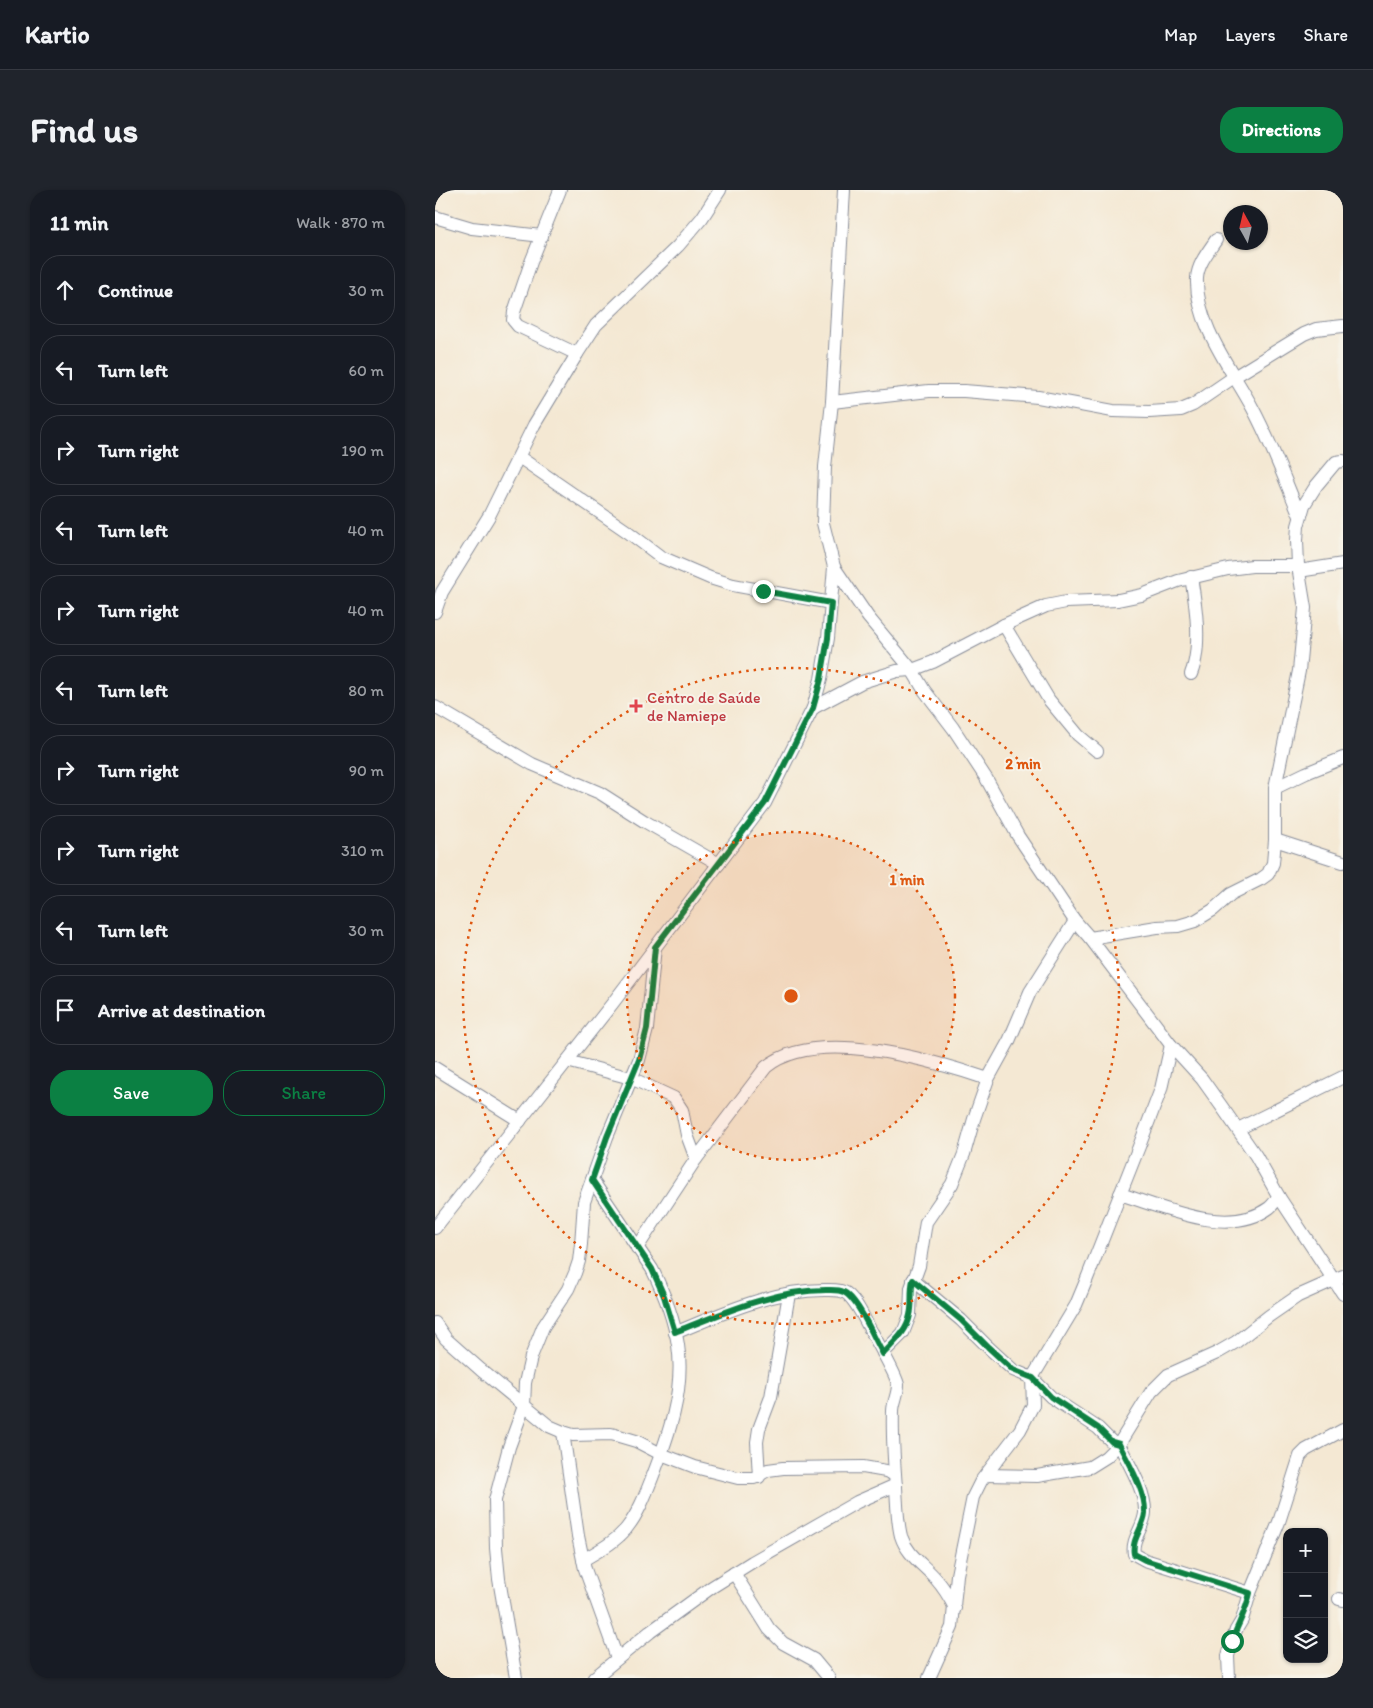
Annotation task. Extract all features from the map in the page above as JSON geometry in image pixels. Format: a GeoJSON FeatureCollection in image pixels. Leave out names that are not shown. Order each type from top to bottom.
{"type":"FeatureCollection","features":[{"type":"Feature","properties":{"kind":"street"},"geometry":{"type":"LineString","coordinates":[[561,190],[542,236],[514,312],[513,320],[518,326],[577,354]]}},
{"type":"Feature","properties":{"kind":"street"},"geometry":{"type":"LineString","coordinates":[[435,612],[442,592],[489,516],[534,425],[577,354],[596,326],[678,246],[702,218],[720,190]]}},
{"type":"Feature","properties":{"kind":"street"},"geometry":{"type":"LineString","coordinates":[[435,1228],[567,1061],[765,803],[813,708],[821,679],[828,638],[834,567],[823,523],[825,467],[832,402],[844,190]]}},
{"type":"Feature","properties":{"kind":"street"},"geometry":{"type":"LineString","coordinates":[[435,217],[472,228],[542,236]]}},
{"type":"Feature","properties":{"kind":"street"},"geometry":{"type":"LineString","coordinates":[[1215,240],[1199,267],[1197,279],[1201,303],[1210,332],[1263,431],[1300,516]]}},
{"type":"Feature","properties":{"kind":"street"},"geometry":{"type":"LineString","coordinates":[[832,402],[964,390],[1038,397],[1113,411],[1181,410],[1193,405],[1304,334],[1316,329],[1343,326]]}},
{"type":"Feature","properties":{"kind":"street"},"geometry":{"type":"LineString","coordinates":[[519,457],[661,557],[710,578],[831,603]]}},
{"type":"Feature","properties":{"kind":"street"},"geometry":{"type":"LineString","coordinates":[[1090,938],[1157,927],[1178,926],[1205,916],[1231,894],[1268,874],[1273,863],[1275,840],[1275,788],[1299,671],[1305,608],[1297,540],[1300,516],[1327,472],[1336,462],[1343,461]]}},
{"type":"Feature","properties":{"kind":"street"},"geometry":{"type":"LineString","coordinates":[[813,708],[862,682],[897,672],[912,670],[951,653],[1004,625],[1046,606],[1066,602],[1118,600],[1142,595],[1191,577],[1228,569],[1252,566],[1299,568],[1343,564]]}},
{"type":"Feature","properties":{"kind":"street"},"geometry":{"type":"LineString","coordinates":[[834,567],[868,617],[912,670],[986,778],[1018,836],[1075,921],[1171,1045],[1202,1080],[1238,1129],[1279,1197],[1338,1278],[1343,1294]]}},
{"type":"Feature","properties":{"kind":"street"},"geometry":{"type":"LineString","coordinates":[[1191,577],[1197,646],[1196,661],[1191,674]]}},
{"type":"Feature","properties":{"kind":"street"},"geometry":{"type":"LineString","coordinates":[[1004,625],[1049,700],[1078,735],[1097,751]]}},
{"type":"Feature","properties":{"kind":"street"},"geometry":{"type":"LineString","coordinates":[[435,707],[532,764],[600,793],[644,821],[719,864]]}},
{"type":"Feature","properties":{"kind":"street"},"geometry":{"type":"LineString","coordinates":[[1275,788],[1306,772],[1343,758]]}},
{"type":"Feature","properties":{"kind":"street"},"geometry":{"type":"LineString","coordinates":[[1275,840],[1343,862]]}},
{"type":"Feature","properties":{"kind":"street"},"geometry":{"type":"LineString","coordinates":[[883,1354],[903,1333],[907,1324],[910,1315],[911,1288],[919,1266],[926,1222],[954,1179],[988,1079],[1009,1041],[1030,992],[1075,921]]}},
{"type":"Feature","properties":{"kind":"street"},"geometry":{"type":"LineString","coordinates":[[516,1678],[499,1580],[494,1515],[495,1500],[509,1447],[524,1406],[525,1383],[531,1357],[543,1327],[568,1288],[579,1261],[584,1202],[607,1137],[639,1060],[647,1029],[655,947]]}},
{"type":"Feature","properties":{"kind":"street"},"geometry":{"type":"LineString","coordinates":[[929,1678],[952,1627],[957,1575],[970,1510],[977,1488],[1020,1430],[1033,1405],[1033,1378],[1076,1305],[1161,1089],[1171,1045]]}},
{"type":"Feature","properties":{"kind":"street"},"geometry":{"type":"LineString","coordinates":[[637,1248],[695,1159],[765,1067],[779,1058],[796,1052],[844,1049],[883,1052],[927,1060],[988,1079]]}},
{"type":"Feature","properties":{"kind":"street"},"geometry":{"type":"LineString","coordinates":[[567,1061],[631,1078],[673,1098],[682,1110],[687,1135],[695,1159]]}},
{"type":"Feature","properties":{"kind":"street"},"geometry":{"type":"LineString","coordinates":[[435,1068],[520,1121]]}},
{"type":"Feature","properties":{"kind":"street"},"geometry":{"type":"LineString","coordinates":[[1238,1129],[1343,1077]]}},
{"type":"Feature","properties":{"kind":"street"},"geometry":{"type":"LineString","coordinates":[[583,1560],[603,1549],[626,1529],[642,1503],[670,1432],[678,1384],[679,1365],[675,1332],[658,1281],[652,1269],[592,1180]]}},
{"type":"Feature","properties":{"kind":"street"},"geometry":{"type":"LineString","coordinates":[[1120,1194],[1200,1218],[1221,1222],[1255,1215],[1270,1208],[1279,1197]]}},
{"type":"Feature","properties":{"kind":"street"},"geometry":{"type":"LineString","coordinates":[[986,1475],[1037,1476],[1090,1467],[1106,1457],[1119,1444],[1151,1392],[1168,1375],[1217,1353],[1236,1342],[1298,1296],[1338,1278]]}},
{"type":"Feature","properties":{"kind":"street"},"geometry":{"type":"LineString","coordinates":[[913,1280],[961,1320],[1013,1370],[1033,1378],[1051,1397],[1098,1428],[1112,1442],[1119,1444],[1145,1504],[1145,1514],[1134,1543],[1134,1554],[1145,1560],[1250,1593]]}},
{"type":"Feature","properties":{"kind":"street"},"geometry":{"type":"LineString","coordinates":[[675,1332],[729,1312],[789,1294],[813,1290],[841,1291],[847,1294],[855,1304],[898,1384],[893,1411],[895,1480],[901,1536],[908,1550],[937,1580],[955,1608]]}},
{"type":"Feature","properties":{"kind":"street"},"geometry":{"type":"LineString","coordinates":[[759,1477],[757,1442],[759,1429],[771,1397],[789,1294]]}},
{"type":"Feature","properties":{"kind":"street"},"geometry":{"type":"LineString","coordinates":[[435,1323],[451,1344],[549,1426],[563,1432],[573,1435],[611,1434],[619,1436],[636,1441],[661,1454],[695,1467],[738,1478],[759,1477],[773,1469],[841,1467],[875,1469],[895,1480]]}},
{"type":"Feature","properties":{"kind":"street"},"geometry":{"type":"LineString","coordinates":[[1229,1678],[1228,1656],[1236,1630],[1243,1620],[1250,1593],[1279,1522],[1301,1456],[1306,1450],[1343,1430]]}},
{"type":"Feature","properties":{"kind":"street"},"geometry":{"type":"LineString","coordinates":[[563,1432],[583,1560],[598,1609],[617,1658]]}},
{"type":"Feature","properties":{"kind":"street"},"geometry":{"type":"LineString","coordinates":[[594,1678],[617,1658],[704,1592],[895,1480]]}},
{"type":"Feature","properties":{"kind":"street"},"geometry":{"type":"LineString","coordinates":[[734,1573],[769,1629],[783,1643],[814,1660],[829,1678]]}},
{"type":"Feature","properties":{"kind":"place","name":"Centro de Saúde de Namiepe"},"geometry":{"type":"Point","coordinates":[636,706]}},
{"type":"Feature","properties":{"kind":"route"},"geometry":{"type":"LineString","coordinates":[[763,591],[831,603],[828,638],[821,679],[813,708],[765,803],[655,947],[647,1029],[639,1060],[607,1137],[592,1180],[652,1269],[664,1296],[675,1332],[707,1319],[768,1299],[813,1290],[841,1291],[847,1294],[855,1304],[883,1354],[903,1333],[910,1315],[913,1280],[961,1320],[1013,1370],[1033,1378],[1051,1397],[1098,1428],[1112,1442],[1119,1444],[1145,1504],[1143,1522],[1134,1543],[1134,1554],[1145,1560],[1250,1593],[1243,1620],[1236,1630],[1232,1641]]}}]}
